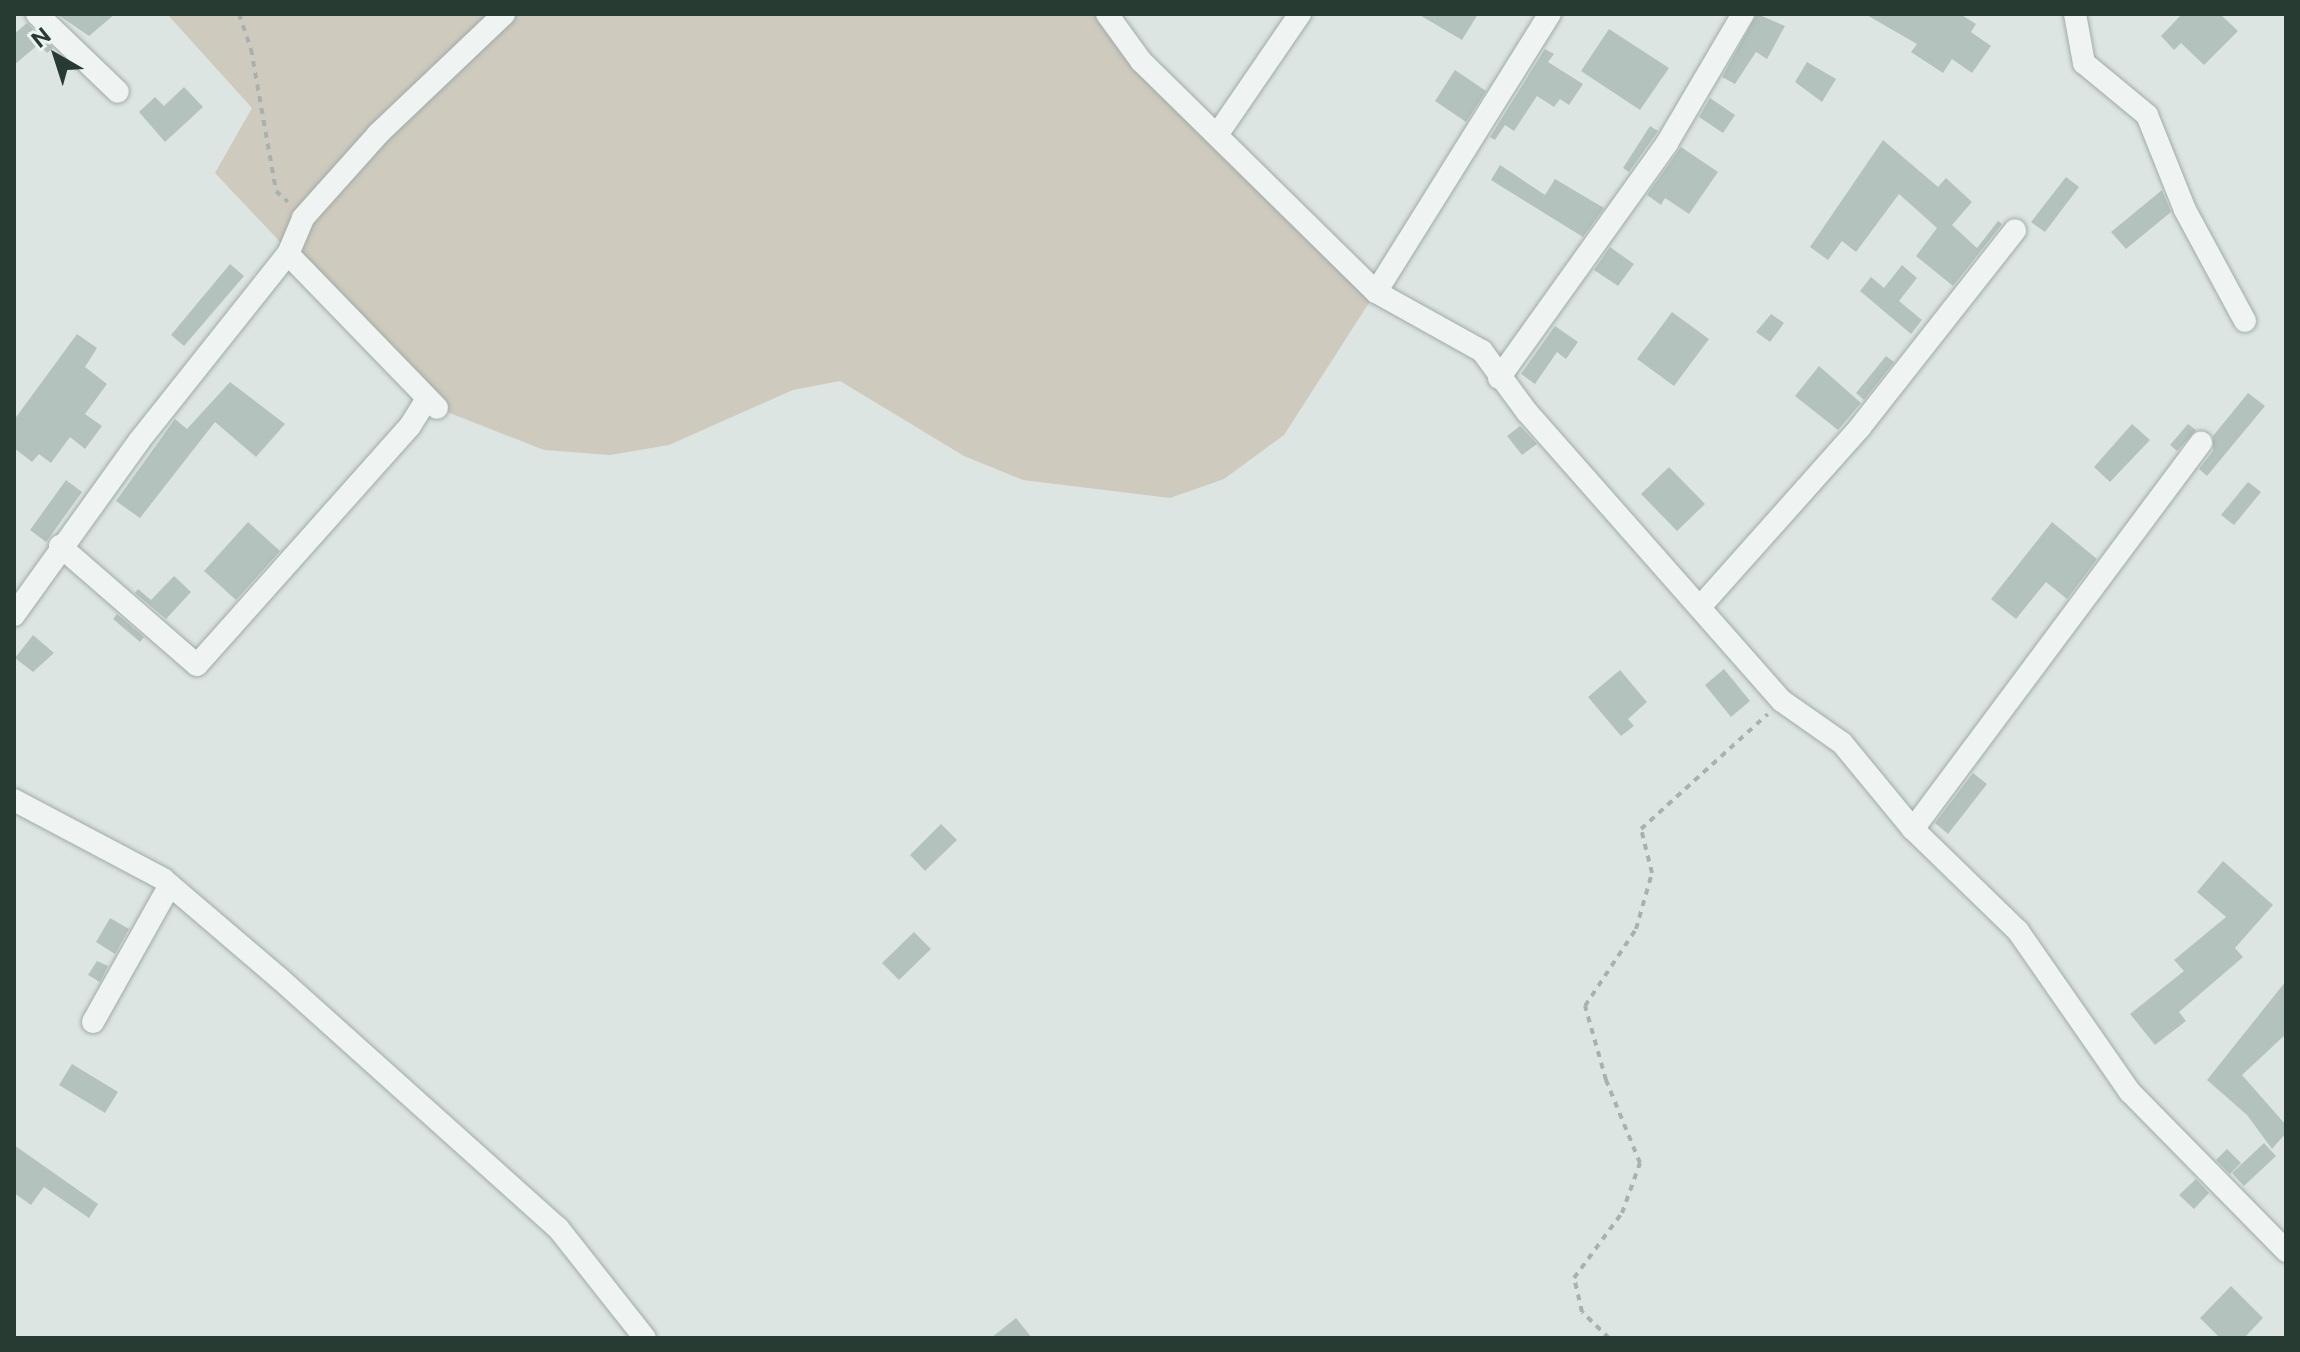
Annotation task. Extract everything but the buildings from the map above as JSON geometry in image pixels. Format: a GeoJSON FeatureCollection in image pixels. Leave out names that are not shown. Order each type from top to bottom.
{"type":"FeatureCollection","features":[{"type":"Feature","properties":{"kind":"street"},"geometry":{"type":"LineString","coordinates":[[37,14],[118,92]]}},
{"type":"Feature","properties":{"kind":"street"},"geometry":{"type":"LineString","coordinates":[[16,607],[235,315],[288,254],[303,218],[378,134],[504,14]]}},
{"type":"Feature","properties":{"kind":"street"},"geometry":{"type":"LineString","coordinates":[[1107,14],[1141,61],[1376,292],[1482,351],[1499,378],[1782,701],[1842,743],[1913,829],[2018,931],[2130,1092],[2286,1251]]}},
{"type":"Feature","properties":{"kind":"street"},"geometry":{"type":"LineString","coordinates":[[1217,135],[1300,14]]}},
{"type":"Feature","properties":{"kind":"street"},"geometry":{"type":"LineString","coordinates":[[1376,292],[1550,14]]}},
{"type":"Feature","properties":{"kind":"street"},"geometry":{"type":"LineString","coordinates":[[1499,378],[1667,143],[1743,14]]}},
{"type":"Feature","properties":{"kind":"street"},"geometry":{"type":"LineString","coordinates":[[2075,14],[2084,63],[2147,115],[2185,210],[2245,321]]}},
{"type":"Feature","properties":{"kind":"street"},"geometry":{"type":"LineString","coordinates":[[1700,607],[1861,426],[2015,230]]}},
{"type":"Feature","properties":{"kind":"street"},"geometry":{"type":"LineString","coordinates":[[60,546],[197,665],[432,403],[288,254]]}},
{"type":"Feature","properties":{"kind":"street"},"geometry":{"type":"LineString","coordinates":[[1913,829],[2201,443]]}},
{"type":"Feature","properties":{"kind":"street"},"geometry":{"type":"LineString","coordinates":[[14,800],[170,885],[558,1228],[645,1338]]}},
{"type":"Feature","properties":{"kind":"street"},"geometry":{"type":"LineString","coordinates":[[93,1022],[170,885]]}},
{"type":"Feature","properties":{"kind":"path"},"geometry":{"type":"LineString","coordinates":[[239,14],[251,49],[276,191],[303,218]]}},
{"type":"Feature","properties":{"kind":"path"},"geometry":{"type":"LineString","coordinates":[[1609,1338],[1582,1312],[1574,1278],[1622,1213],[1640,1163],[1606,1080],[1585,1006],[1636,929],[1652,873],[1641,829],[1782,701]]}},
{"type":"Feature","properties":{"kind":"shaded area"},"geometry":{"type":"Polygon","coordinates":[[[167,14],[1107,14],[1376,292],[1284,435],[1224,479],[1170,498],[1023,480],[964,456],[840,381],[793,390],[669,445],[610,455],[544,450],[437,408],[215,173],[252,108],[167,14]]]}}]}
